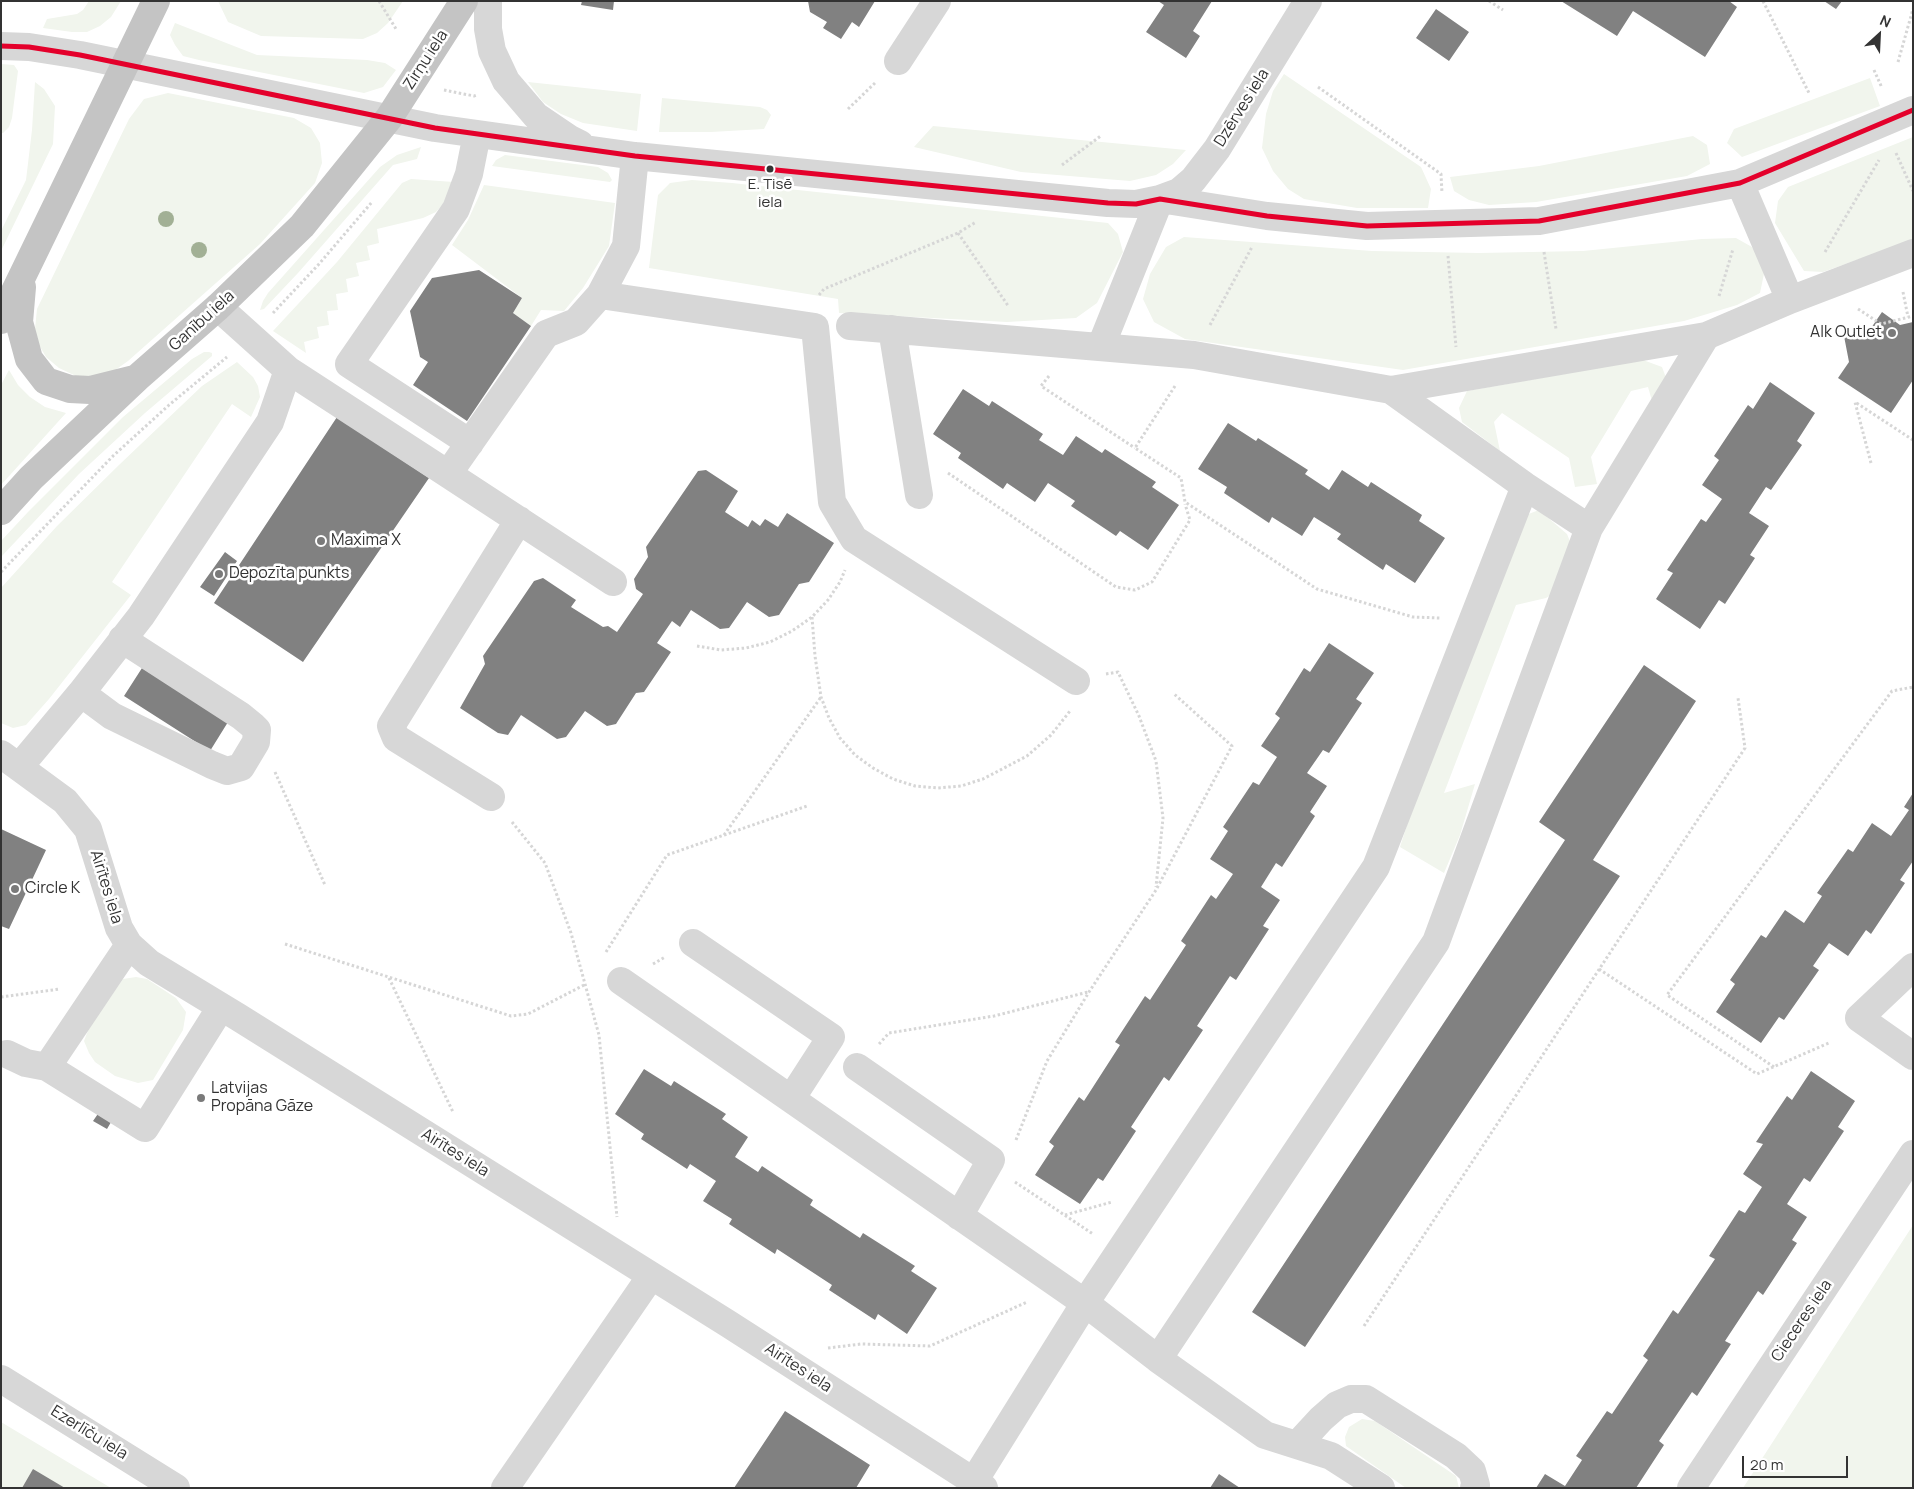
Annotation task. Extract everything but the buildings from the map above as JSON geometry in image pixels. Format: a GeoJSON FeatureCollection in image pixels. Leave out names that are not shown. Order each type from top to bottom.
{"type":"FeatureCollection","features":[{"type":"Feature","properties":{"kind":"highway"},"geometry":{"type":"LineString","coordinates":[[1,320],[156,1]]}},
{"type":"Feature","properties":{"kind":"highway","name":"Zirņu iela"},"geometry":{"type":"LineString","coordinates":[[388,118],[464,1]]}},
{"type":"Feature","properties":{"kind":"highway","name":"Ganību iela"},"geometry":{"type":"LineString","coordinates":[[1,511],[31,478],[137,378],[218,308],[302,226],[388,118]]}},
{"type":"Feature","properties":{"kind":"highway"},"geometry":{"type":"LineString","coordinates":[[24,274],[19,322],[29,359],[46,382],[70,389],[90,390],[137,378]]}},
{"type":"Feature","properties":{"kind":"street"},"geometry":{"type":"LineString","coordinates":[[488,1],[488,29],[492,51],[506,81],[536,116],[570,139],[595,150]]}},
{"type":"Feature","properties":{"kind":"street"},"geometry":{"type":"LineString","coordinates":[[898,61],[937,1]]}},
{"type":"Feature","properties":{"kind":"street","name":"Dzērves iela"},"geometry":{"type":"LineString","coordinates":[[1160,199],[1179,192],[1193,180],[1211,156],[1308,1]]}},
{"type":"Feature","properties":{"kind":"street"},"geometry":{"type":"LineString","coordinates":[[1,46],[28,47],[80,55],[435,128],[635,156],[1108,203],[1136,204],[1160,199],[1267,216],[1367,226],[1539,221],[1744,192],[1887,132],[1913,110]]}},
{"type":"Feature","properties":{"kind":"street"},"geometry":{"type":"LineString","coordinates":[[470,443],[349,364],[456,209],[469,174],[477,134]]}},
{"type":"Feature","properties":{"kind":"street"},"geometry":{"type":"LineString","coordinates":[[448,474],[546,334],[576,322],[600,295],[626,246],[635,156]]}},
{"type":"Feature","properties":{"kind":"street"},"geometry":{"type":"LineString","coordinates":[[1744,192],[1794,299]]}},
{"type":"Feature","properties":{"kind":"street"},"geometry":{"type":"LineString","coordinates":[[1101,346],[1160,199]]}},
{"type":"Feature","properties":{"kind":"street"},"geometry":{"type":"LineString","coordinates":[[850,326],[1194,355],[1391,390],[1706,336],[1794,299],[1913,253]]}},
{"type":"Feature","properties":{"kind":"street"},"geometry":{"type":"LineString","coordinates":[[600,295],[816,327],[832,502],[854,539],[1076,681]]}},
{"type":"Feature","properties":{"kind":"street"},"geometry":{"type":"LineString","coordinates":[[218,308],[288,370],[613,582]]}},
{"type":"Feature","properties":{"kind":"street"},"geometry":{"type":"LineString","coordinates":[[892,329],[919,495]]}},
{"type":"Feature","properties":{"kind":"street"},"geometry":{"type":"LineString","coordinates":[[1158,1359],[1436,942],[1589,528],[1706,336]]}},
{"type":"Feature","properties":{"kind":"street"},"geometry":{"type":"LineString","coordinates":[[11,760],[81,693],[141,616],[270,422],[288,370]]}},
{"type":"Feature","properties":{"kind":"street"},"geometry":{"type":"LineString","coordinates":[[1391,390],[1524,486],[1589,528]]}},
{"type":"Feature","properties":{"kind":"street"},"geometry":{"type":"LineString","coordinates":[[979,1485],[1085,1303],[1376,867],[1524,486]]}},
{"type":"Feature","properties":{"kind":"street"},"geometry":{"type":"LineString","coordinates":[[491,797],[396,738],[391,726],[519,520]]}},
{"type":"Feature","properties":{"kind":"street"},"geometry":{"type":"LineString","coordinates":[[81,693],[112,716],[227,771],[241,767],[256,742],[256,730],[241,716],[122,639]]}},
{"type":"Feature","properties":{"kind":"street","name":"Airītes iela"},"geometry":{"type":"LineString","coordinates":[[11,760],[65,801],[88,829],[118,928],[129,945],[149,963],[651,1276],[979,1485]]}},
{"type":"Feature","properties":{"kind":"street"},"geometry":{"type":"LineString","coordinates":[[693,943],[831,1037],[791,1099]]}},
{"type":"Feature","properties":{"kind":"street"},"geometry":{"type":"LineString","coordinates":[[47,1067],[129,945]]}},
{"type":"Feature","properties":{"kind":"street"},"geometry":{"type":"LineString","coordinates":[[1913,966],[1859,1018],[1913,1056]]}},
{"type":"Feature","properties":{"kind":"street"},"geometry":{"type":"LineString","coordinates":[[621,981],[1061,1286],[1158,1359],[1265,1435],[1330,1456],[1381,1488]]}},
{"type":"Feature","properties":{"kind":"street"},"geometry":{"type":"LineString","coordinates":[[7,1054],[26,1063],[47,1067],[145,1128],[221,1007]]}},
{"type":"Feature","properties":{"kind":"street"},"geometry":{"type":"LineString","coordinates":[[856,1067],[991,1160],[959,1216]]}},
{"type":"Feature","properties":{"kind":"street","name":"Cieceres iela"},"geometry":{"type":"LineString","coordinates":[[1691,1488],[1913,1154]]}},
{"type":"Feature","properties":{"kind":"street"},"geometry":{"type":"LineString","coordinates":[[505,1488],[651,1276]]}},
{"type":"Feature","properties":{"kind":"street","name":"Ezerlīču iela"},"geometry":{"type":"LineString","coordinates":[[1,1379],[176,1488]]}},
{"type":"Feature","properties":{"kind":"street"},"geometry":{"type":"LineString","coordinates":[[1298,1445],[1321,1419],[1337,1405],[1351,1398],[1366,1399],[1456,1456],[1472,1471],[1476,1484],[1474,1488]]}},
{"type":"Feature","properties":{"kind":"path"},"geometry":{"type":"LineString","coordinates":[[379,1],[396,29]]}},
{"type":"Feature","properties":{"kind":"path"},"geometry":{"type":"LineString","coordinates":[[1490,1],[1503,10]]}},
{"type":"Feature","properties":{"kind":"path"},"geometry":{"type":"LineString","coordinates":[[1763,1],[1809,93]]}},
{"type":"Feature","properties":{"kind":"path"},"geometry":{"type":"LineString","coordinates":[[1898,62],[1913,8]]}},
{"type":"Feature","properties":{"kind":"path"},"geometry":{"type":"LineString","coordinates":[[1318,87],[1441,174],[1459,378]]}},
{"type":"Feature","properties":{"kind":"path"},"geometry":{"type":"LineString","coordinates":[[441,88],[447,91],[474,96],[483,93]]}},
{"type":"Feature","properties":{"kind":"path"},"geometry":{"type":"LineString","coordinates":[[1887,132],[1913,191]]}},
{"type":"Feature","properties":{"kind":"path"},"geometry":{"type":"LineString","coordinates":[[1794,299],[1887,132]]}},
{"type":"Feature","properties":{"kind":"path"},"geometry":{"type":"LineString","coordinates":[[796,324],[824,289],[958,233],[1023,195],[1102,135]]}},
{"type":"Feature","properties":{"kind":"path"},"geometry":{"type":"LineString","coordinates":[[1706,336],[1744,192]]}},
{"type":"Feature","properties":{"kind":"path"},"geometry":{"type":"LineString","coordinates":[[271,315],[319,264],[372,202]]}},
{"type":"Feature","properties":{"kind":"path"},"geometry":{"type":"LineString","coordinates":[[1539,221],[1561,360]]}},
{"type":"Feature","properties":{"kind":"path"},"geometry":{"type":"LineString","coordinates":[[958,233],[1032,340]]}},
{"type":"Feature","properties":{"kind":"path"},"geometry":{"type":"LineString","coordinates":[[1207,330],[1256,240]]}},
{"type":"Feature","properties":{"kind":"path"},"geometry":{"type":"LineString","coordinates":[[1902,288],[1908,317]]}},
{"type":"Feature","properties":{"kind":"path"},"geometry":{"type":"LineString","coordinates":[[1852,305],[1881,324],[1913,316]]}},
{"type":"Feature","properties":{"kind":"path"},"geometry":{"type":"LineString","coordinates":[[1,572],[113,456],[170,404],[229,356]]}},
{"type":"Feature","properties":{"kind":"path"},"geometry":{"type":"LineString","coordinates":[[912,449],[1116,587],[1135,590],[1152,582],[1190,520],[1181,478],[1042,386],[1051,372]]}},
{"type":"Feature","properties":{"kind":"path"},"geometry":{"type":"LineString","coordinates":[[1135,448],[1176,385]]}},
{"type":"Feature","properties":{"kind":"path"},"geometry":{"type":"LineString","coordinates":[[1872,463],[1855,402],[1913,440]]}},
{"type":"Feature","properties":{"kind":"path"},"geometry":{"type":"LineString","coordinates":[[1185,502],[1317,589],[1413,617],[1446,618]]}},
{"type":"Feature","properties":{"kind":"path"},"geometry":{"type":"LineString","coordinates":[[697,646],[722,650],[746,648],[762,644],[792,631],[812,617],[828,600],[840,582],[849,561],[854,539]]}},
{"type":"Feature","properties":{"kind":"path"},"geometry":{"type":"LineString","coordinates":[[812,617],[821,698],[840,738],[855,755],[873,768],[893,779],[915,786],[938,788],[961,786],[983,779],[1027,756],[1051,735],[1070,713],[1076,681],[1118,672],[1139,716],[1156,761],[1163,818],[1156,890]]}},
{"type":"Feature","properties":{"kind":"path"},"geometry":{"type":"LineString","coordinates":[[1774,1067],[1667,995],[1892,691],[1913,687]]}},
{"type":"Feature","properties":{"kind":"path"},"geometry":{"type":"LineString","coordinates":[[1013,1148],[1047,1061],[1089,992],[1156,890],[1232,746],[1173,693]]}},
{"type":"Feature","properties":{"kind":"path"},"geometry":{"type":"LineString","coordinates":[[723,836],[821,698]]}},
{"type":"Feature","properties":{"kind":"path"},"geometry":{"type":"LineString","coordinates":[[1364,1326],[1745,748],[1738,698]]}},
{"type":"Feature","properties":{"kind":"path"},"geometry":{"type":"LineString","coordinates":[[256,730],[325,886]]}},
{"type":"Feature","properties":{"kind":"path"},"geometry":{"type":"LineString","coordinates":[[491,797],[545,863],[586,984],[599,1035],[617,1220]]}},
{"type":"Feature","properties":{"kind":"path"},"geometry":{"type":"LineString","coordinates":[[601,960],[667,855],[807,806]]}},
{"type":"Feature","properties":{"kind":"path"},"geometry":{"type":"LineString","coordinates":[[285,944],[511,1016],[528,1014],[586,984],[621,981],[693,943]]}},
{"type":"Feature","properties":{"kind":"path"},"geometry":{"type":"LineString","coordinates":[[1599,969],[1758,1074],[1829,1044]]}},
{"type":"Feature","properties":{"kind":"path"},"geometry":{"type":"LineString","coordinates":[[586,984],[591,976]]}},
{"type":"Feature","properties":{"kind":"path"},"geometry":{"type":"LineString","coordinates":[[388,978],[456,1118]]}},
{"type":"Feature","properties":{"kind":"path"},"geometry":{"type":"LineString","coordinates":[[1,997],[104,983]]}},
{"type":"Feature","properties":{"kind":"path"},"geometry":{"type":"LineString","coordinates":[[856,1067],[889,1033],[994,1016],[1089,992]]}},
{"type":"Feature","properties":{"kind":"path"},"geometry":{"type":"LineString","coordinates":[[1064,1215],[1119,1200]]}},
{"type":"Feature","properties":{"kind":"path"},"geometry":{"type":"LineString","coordinates":[[823,1349],[862,1344],[930,1346],[1061,1286]]}},
{"type":"Feature","properties":{"kind":"shaded area"},"geometry":{"type":"Polygon","coordinates":[[[89,1],[121,1],[111,17],[100,26],[87,32],[43,28],[47,19],[77,14],[83,10],[89,1]]]}},
{"type":"Feature","properties":{"kind":"shaded area"},"geometry":{"type":"Polygon","coordinates":[[[218,1],[403,1],[388,23],[377,33],[363,39],[261,36],[228,22],[218,1]]]}},
{"type":"Feature","properties":{"kind":"shaded area"},"geometry":{"type":"Polygon","coordinates":[[[175,23],[257,55],[367,60],[385,63],[396,70],[383,87],[364,93],[199,60],[183,56],[175,45],[170,35],[175,23]]]}},
{"type":"Feature","properties":{"kind":"shaded area"},"geometry":{"type":"Polygon","coordinates":[[[1,64],[14,65],[18,71],[12,118],[9,127],[3,133],[1,133],[1,64]]]}},
{"type":"Feature","properties":{"kind":"shaded area"},"geometry":{"type":"Polygon","coordinates":[[[1284,74],[1421,167],[1431,189],[1428,208],[1357,208],[1304,199],[1288,189],[1273,171],[1262,148],[1266,114],[1273,91],[1284,74]]]}},
{"type":"Feature","properties":{"kind":"shaded area"},"geometry":{"type":"Polygon","coordinates":[[[1870,78],[1880,106],[1742,157],[1727,143],[1734,129],[1870,78]]]}},
{"type":"Feature","properties":{"kind":"shaded area"},"geometry":{"type":"Polygon","coordinates":[[[35,82],[44,89],[55,106],[53,144],[1,251],[1,231],[26,180],[35,82]]]}},
{"type":"Feature","properties":{"kind":"shaded area"},"geometry":{"type":"Polygon","coordinates":[[[528,82],[641,94],[637,131],[583,123],[561,114],[543,102],[528,82]]]}},
{"type":"Feature","properties":{"kind":"shaded area"},"geometry":{"type":"Polygon","coordinates":[[[168,93],[294,118],[311,128],[320,143],[322,163],[315,183],[260,244],[128,361],[111,373],[92,377],[76,376],[59,368],[46,357],[39,345],[35,329],[37,309],[129,119],[144,99],[168,93]]]}},
{"type":"Feature","properties":{"kind":"shaded area"},"geometry":{"type":"Polygon","coordinates":[[[662,98],[760,107],[767,110],[771,115],[764,129],[659,132],[662,98]]]}},
{"type":"Feature","properties":{"kind":"shaded area"},"geometry":{"type":"Polygon","coordinates":[[[933,126],[1186,150],[1173,164],[1156,175],[1130,181],[1021,172],[914,147],[933,126]]]}},
{"type":"Feature","properties":{"kind":"shaded area"},"geometry":{"type":"Polygon","coordinates":[[[1693,136],[1707,145],[1710,164],[1687,176],[1536,202],[1489,205],[1469,200],[1454,191],[1450,177],[1539,166],[1693,136]]]}},
{"type":"Feature","properties":{"kind":"shaded area"},"geometry":{"type":"Polygon","coordinates":[[[1913,137],[1913,240],[1823,272],[1804,271],[1775,223],[1778,201],[1788,187],[1913,137]]]}},
{"type":"Feature","properties":{"kind":"shaded area"},"geometry":{"type":"Polygon","coordinates":[[[421,147],[417,159],[393,165],[298,273],[264,309],[260,310],[268,293],[380,167],[397,155],[421,147]]]}},
{"type":"Feature","properties":{"kind":"shaded area"},"geometry":{"type":"Polygon","coordinates":[[[505,155],[598,167],[608,173],[612,180],[610,182],[492,166],[496,160],[505,155]]]}},
{"type":"Feature","properties":{"kind":"shaded area"},"geometry":{"type":"Polygon","coordinates":[[[411,179],[454,182],[445,202],[436,212],[423,218],[377,229],[379,243],[367,246],[370,260],[356,263],[359,276],[346,279],[348,292],[336,294],[338,310],[327,311],[329,325],[317,327],[319,338],[304,342],[306,353],[273,331],[337,262],[402,183],[411,179]]]}},
{"type":"Feature","properties":{"kind":"shaded area"},"geometry":{"type":"Polygon","coordinates":[[[692,180],[1108,223],[1118,234],[1123,252],[1097,303],[1076,318],[1007,322],[839,313],[838,299],[649,268],[658,195],[670,183],[692,180]]]}},
{"type":"Feature","properties":{"kind":"shaded area"},"geometry":{"type":"Polygon","coordinates":[[[484,185],[615,203],[609,246],[583,288],[564,311],[541,310],[531,326],[513,313],[522,298],[452,245],[468,220],[484,185]]]}},
{"type":"Feature","properties":{"kind":"shaded area"},"geometry":{"type":"Polygon","coordinates":[[[1184,237],[1372,251],[1479,253],[1583,251],[1702,239],[1736,238],[1752,247],[1765,269],[1760,293],[1737,305],[1684,321],[1403,370],[1185,339],[1154,322],[1143,299],[1150,274],[1166,247],[1184,237]]]}},
{"type":"Feature","properties":{"kind":"shaded area"},"geometry":{"type":"Polygon","coordinates":[[[204,352],[212,353],[212,356],[145,413],[79,474],[1,557],[1,541],[28,512],[123,417],[192,359],[204,352]]]}},
{"type":"Feature","properties":{"kind":"shaded area"},"geometry":{"type":"Polygon","coordinates":[[[1643,360],[1662,367],[1668,383],[1654,408],[1648,387],[1631,391],[1591,457],[1597,484],[1575,487],[1569,458],[1502,413],[1494,422],[1500,451],[1462,422],[1459,408],[1467,391],[1643,360]]]}},
{"type":"Feature","properties":{"kind":"shaded area"},"geometry":{"type":"Polygon","coordinates":[[[237,362],[253,377],[258,386],[260,397],[251,417],[232,404],[112,582],[131,595],[49,699],[26,725],[13,728],[1,723],[1,588],[57,526],[120,464],[202,386],[237,362]]]}},
{"type":"Feature","properties":{"kind":"shaded area"},"geometry":{"type":"Polygon","coordinates":[[[9,370],[18,385],[30,397],[45,407],[66,413],[1,485],[1,385],[9,370]]]}},
{"type":"Feature","properties":{"kind":"shaded area"},"geometry":{"type":"Polygon","coordinates":[[[1539,510],[1567,534],[1573,549],[1556,592],[1546,598],[1516,605],[1444,793],[1475,784],[1460,835],[1444,873],[1400,847],[1415,800],[1526,515],[1539,510]]]}},
{"type":"Feature","properties":{"kind":"shaded area"},"geometry":{"type":"Polygon","coordinates":[[[136,977],[147,979],[176,998],[186,1012],[183,1030],[153,1080],[138,1083],[115,1076],[95,1062],[84,1041],[89,1028],[123,979],[136,977]]]}},
{"type":"Feature","properties":{"kind":"shaded area"},"geometry":{"type":"Polygon","coordinates":[[[1913,1225],[1913,1488],[1743,1488],[1913,1225]]]}},
{"type":"Feature","properties":{"kind":"shaded area"},"geometry":{"type":"Polygon","coordinates":[[[1362,1419],[1375,1421],[1456,1476],[1459,1488],[1406,1488],[1346,1446],[1345,1437],[1349,1427],[1362,1419]]]}},
{"type":"Feature","properties":{"kind":"shaded area"},"geometry":{"type":"Polygon","coordinates":[[[1,1422],[111,1488],[1,1488],[1,1422]]]}},
{"type":"Feature","properties":{"kind":"transit line"},"geometry":{"type":"LineString","coordinates":[[1,46],[29,47],[80,55],[435,128],[635,156],[1108,203],[1136,204],[1160,199],[1267,216],[1367,226],[1539,221],[1740,183],[1913,110]]}},
{"type":"Feature","properties":{"kind":"place","name":"E. Tisē iela"},"geometry":{"type":"Point","coordinates":[770,169]}},
{"type":"Feature","properties":{"kind":"place","name":"Alk Outlet"},"geometry":{"type":"Point","coordinates":[1892,333]}},
{"type":"Feature","properties":{"kind":"place","name":"Maxima X"},"geometry":{"type":"Point","coordinates":[321,541]}},
{"type":"Feature","properties":{"kind":"place","name":"Depozīta punkts"},"geometry":{"type":"Point","coordinates":[219,574]}},
{"type":"Feature","properties":{"kind":"place","name":"Circle K"},"geometry":{"type":"Point","coordinates":[15,889]}},
{"type":"Feature","properties":{"kind":"place","name":"Latvijas Propāna Gāze"},"geometry":{"type":"Point","coordinates":[201,1098]}}]}
